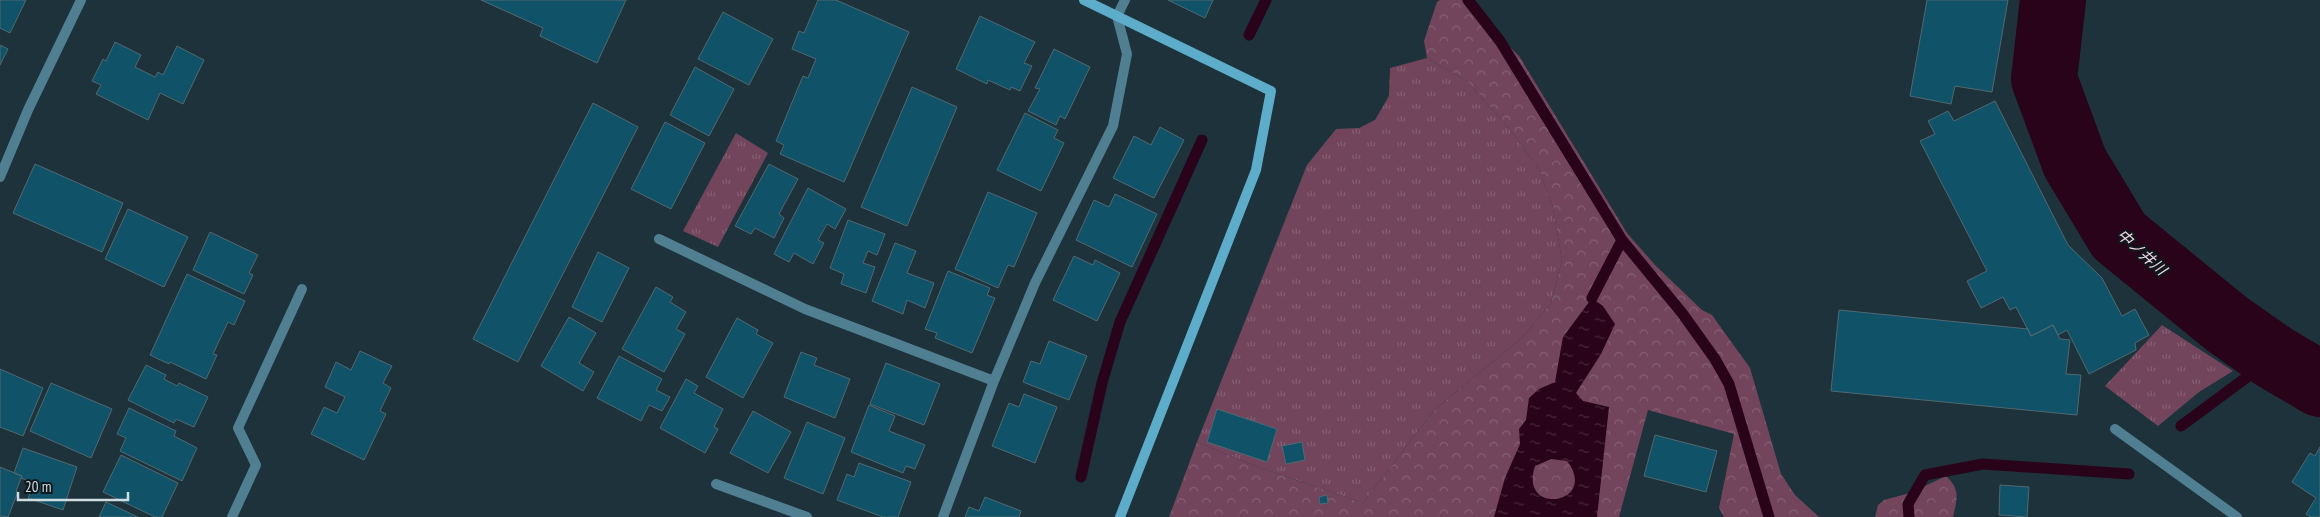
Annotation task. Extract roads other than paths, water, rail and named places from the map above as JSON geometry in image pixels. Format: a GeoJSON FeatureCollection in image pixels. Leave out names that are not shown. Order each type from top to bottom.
{"type":"FeatureCollection","features":[{"type":"Feature","properties":{"kind":"street"},"geometry":{"type":"LineString","coordinates":[[0,177],[28,110],[81,0]]}},
{"type":"Feature","properties":{"kind":"street"},"geometry":{"type":"LineString","coordinates":[[1084,0],[1271,91],[1256,170],[1120,517]]}},
{"type":"Feature","properties":{"kind":"street"},"geometry":{"type":"LineString","coordinates":[[943,517],[994,381],[1035,283],[1113,126],[1127,54],[1117,16],[1125,0]]}},
{"type":"Feature","properties":{"kind":"street"},"geometry":{"type":"LineString","coordinates":[[659,239],[805,309],[994,381]]}},
{"type":"Feature","properties":{"kind":"street"},"geometry":{"type":"LineString","coordinates":[[232,517],[256,465],[238,428],[302,289]]}},
{"type":"Feature","properties":{"kind":"street"},"geometry":{"type":"LineString","coordinates":[[2115,429],[2236,517]]}},
{"type":"Feature","properties":{"kind":"street"},"geometry":{"type":"LineString","coordinates":[[716,484],[807,517]]}},
{"type":"Feature","properties":{"kind":"water"},"geometry":{"type":"Polygon","coordinates":[[[1592,298],[1603,306],[1615,324],[1601,354],[1576,393],[1583,401],[1609,407],[1597,517],[1494,517],[1505,478],[1520,444],[1519,429],[1526,420],[1529,398],[1539,389],[1555,382],[1563,337],[1592,298]],[[1551,459],[1535,466],[1533,482],[1537,493],[1546,498],[1557,499],[1567,495],[1574,487],[1574,476],[1567,461],[1551,459]]]}},
{"type":"Feature","properties":{"kind":"waterway"},"geometry":{"type":"LineString","coordinates":[[1249,35],[1266,0]]}},
{"type":"Feature","properties":{"kind":"waterway"},"geometry":{"type":"LineString","coordinates":[[1468,0],[1500,41],[1622,240],[1592,298]]}},
{"type":"Feature","properties":{"kind":"waterway","name":"中ノ井川"},"geometry":{"type":"LineString","coordinates":[[2053,0],[2044,79],[2075,163],[2119,236],[2227,324],[2274,357],[2320,384]]}},
{"type":"Feature","properties":{"kind":"waterway"},"geometry":{"type":"LineString","coordinates":[[1081,477],[1102,383],[1120,322],[1202,140]]}},
{"type":"Feature","properties":{"kind":"waterway"},"geometry":{"type":"LineString","coordinates":[[1622,240],[1682,313],[1715,359],[1729,384],[1769,517]]}},
{"type":"Feature","properties":{"kind":"waterway"},"geometry":{"type":"LineString","coordinates":[[2181,426],[2274,357]]}},
{"type":"Feature","properties":{"kind":"waterway"},"geometry":{"type":"LineString","coordinates":[[1909,517],[1908,504],[1925,475],[1983,464],[2129,474]]}}]}
